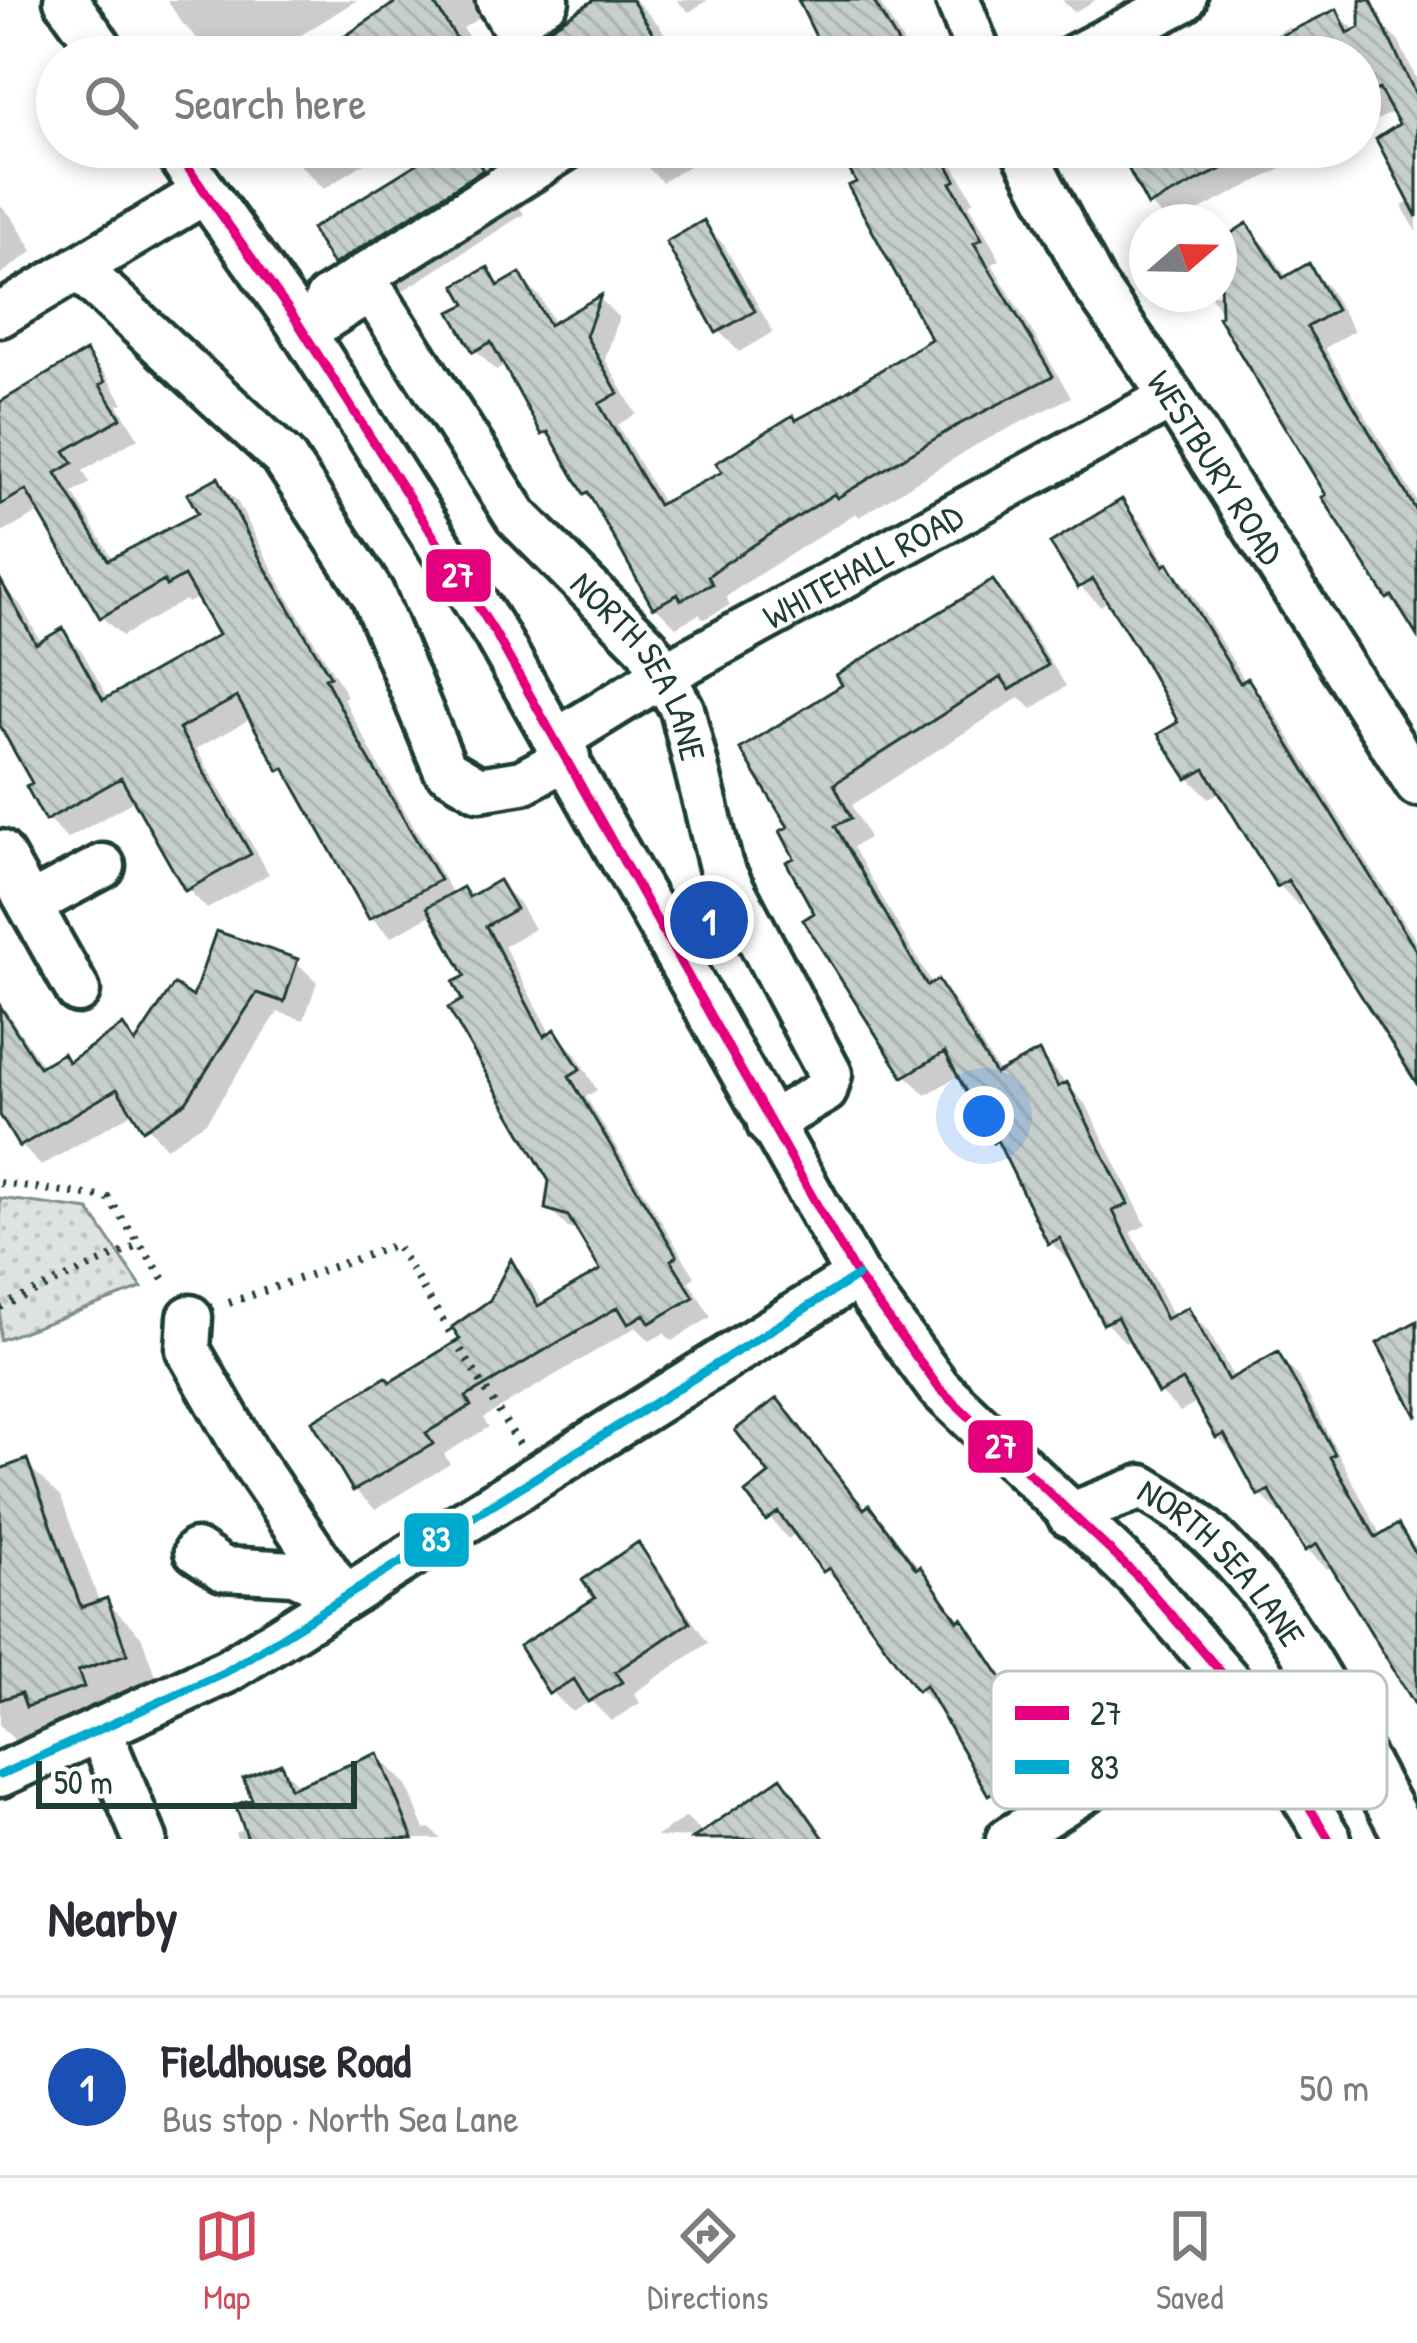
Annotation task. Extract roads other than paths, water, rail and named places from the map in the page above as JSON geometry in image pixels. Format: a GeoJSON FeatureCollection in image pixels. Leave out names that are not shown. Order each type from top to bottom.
{"type":"FeatureCollection","features":[{"type":"Feature","properties":{"kind":"street"},"geometry":{"type":"LineString","coordinates":[[66,0],[92,36]]}},
{"type":"Feature","properties":{"kind":"street"},"geometry":{"type":"LineString","coordinates":[[958,0],[972,36]]}},
{"type":"Feature","properties":{"kind":"street"},"geometry":{"type":"LineString","coordinates":[[1115,36],[1184,0]]}},
{"type":"Feature","properties":{"kind":"street","name":"NORTH SEA LANE"},"geometry":{"type":"LineString","coordinates":[[187,168],[300,326],[495,632],[857,1276],[939,1388],[1138,1577],[1220,1671]]}},
{"type":"Feature","properties":{"kind":"street"},"geometry":{"type":"LineString","coordinates":[[300,326],[536,168]]}},
{"type":"Feature","properties":{"kind":"street","name":"WESTBURY ROAD"},"geometry":{"type":"LineString","coordinates":[[1033,168],[1094,285],[1172,397],[1417,784]]}},
{"type":"Feature","properties":{"kind":"street"},"geometry":{"type":"LineString","coordinates":[[0,315],[205,192]]}},
{"type":"Feature","properties":{"kind":"street"},"geometry":{"type":"LineString","coordinates":[[78,268],[284,458],[372,593],[446,769],[478,789],[522,782],[563,748]]}},
{"type":"Feature","properties":{"kind":"street","name":"NORTH SEA LANE"},"geometry":{"type":"LineString","coordinates":[[300,326],[360,296],[377,298],[517,517],[647,647],[682,710],[721,867],[830,1074],[825,1091],[769,1124]]}},
{"type":"Feature","properties":{"kind":"street","name":"WHITEHALL ROAD"},"geometry":{"type":"LineString","coordinates":[[563,748],[663,675],[1172,397]]}},
{"type":"Feature","properties":{"kind":"street"},"geometry":{"type":"LineString","coordinates":[[0,852],[78,991]]}},
{"type":"Feature","properties":{"kind":"street"},"geometry":{"type":"LineString","coordinates":[[30,905],[103,866]]}},
{"type":"Feature","properties":{"kind":"street"},"geometry":{"type":"LineString","coordinates":[[0,1775],[226,1671],[857,1276]]}},
{"type":"Feature","properties":{"kind":"street"},"geometry":{"type":"LineString","coordinates":[[190,1317],[188,1350],[338,1601]]}},
{"type":"Feature","properties":{"kind":"street","name":"NORTH SEA LANE"},"geometry":{"type":"LineString","coordinates":[[1069,1515],[1142,1487],[1195,1521],[1241,1570],[1294,1637],[1313,1671]]}},
{"type":"Feature","properties":{"kind":"street"},"geometry":{"type":"LineString","coordinates":[[196,1551],[223,1569],[294,1573],[338,1601]]}},
{"type":"Feature","properties":{"kind":"street"},"geometry":{"type":"LineString","coordinates":[[99,1729],[145,1839]]}},
{"type":"Feature","properties":{"kind":"street","name":"NORTH SEA LANE"},"geometry":{"type":"LineString","coordinates":[[1387,1803],[1407,1839]]}},
{"type":"Feature","properties":{"kind":"street"},"geometry":{"type":"LineString","coordinates":[[1008,1839],[1056,1809]]}},
{"type":"Feature","properties":{"kind":"street","name":"NORTH SEA LANE"},"geometry":{"type":"LineString","coordinates":[[1311,1809],[1329,1839]]}},
{"type":"Feature","properties":{"kind":"place","name":"Fieldhouse Road"},"geometry":{"type":"Point","coordinates":[709,920]}}]}
